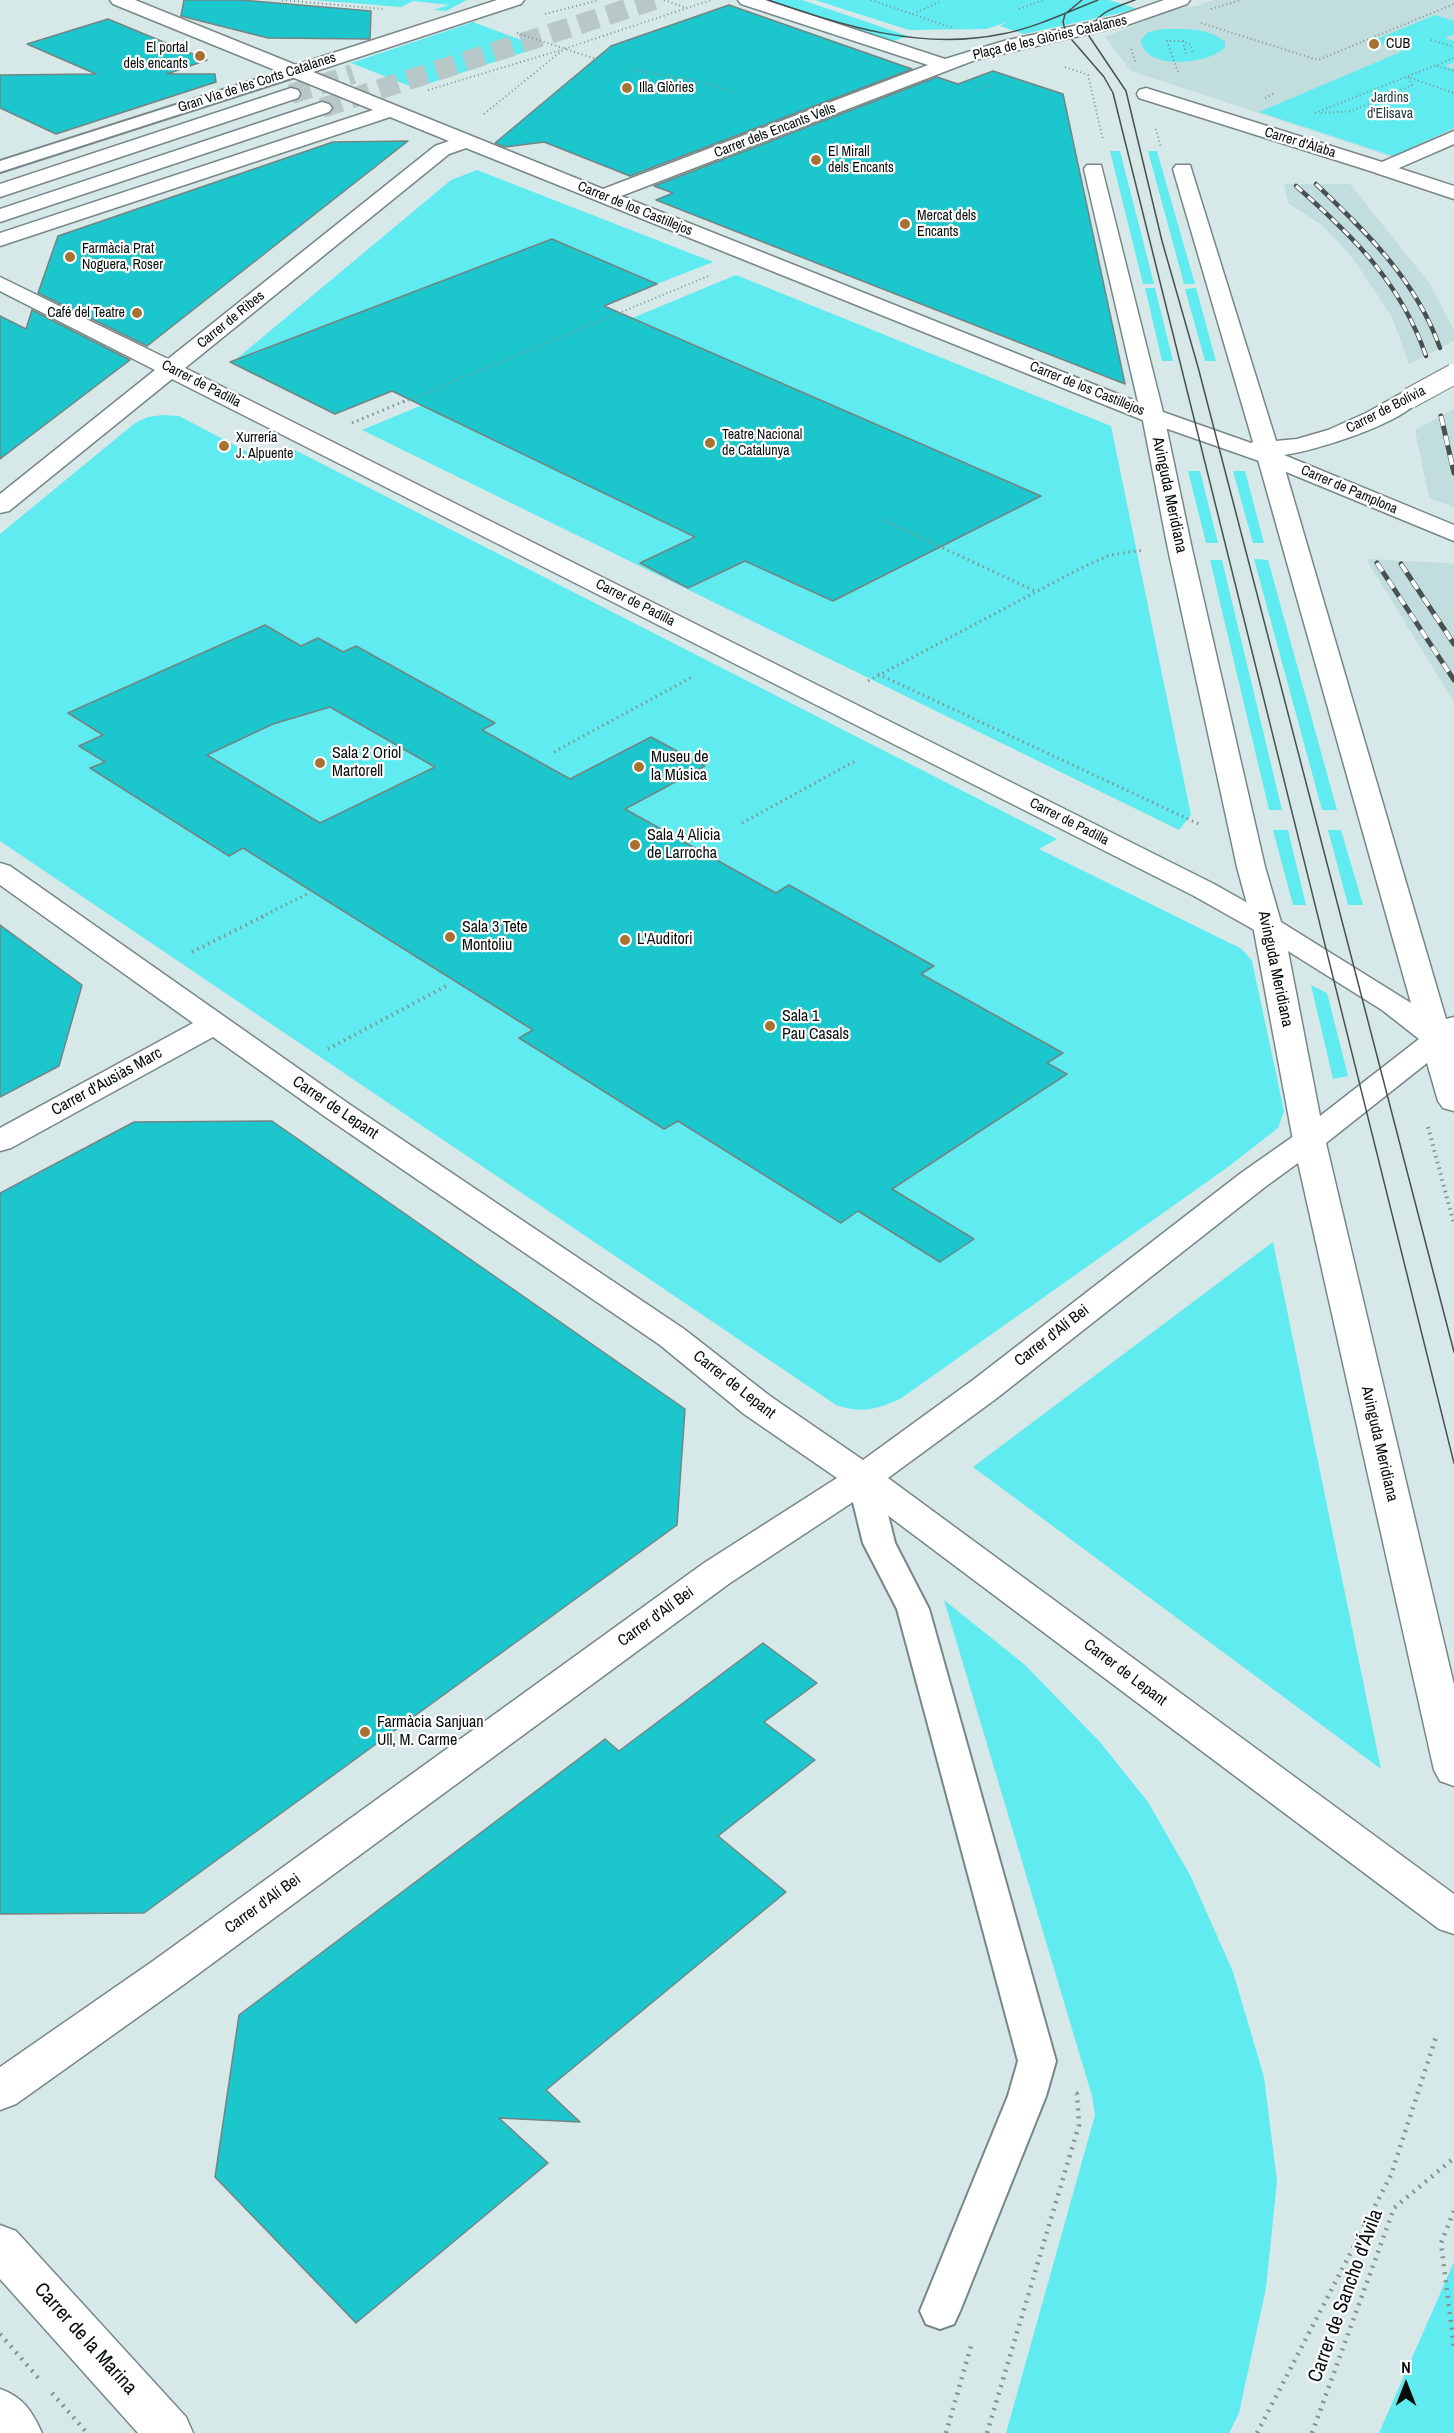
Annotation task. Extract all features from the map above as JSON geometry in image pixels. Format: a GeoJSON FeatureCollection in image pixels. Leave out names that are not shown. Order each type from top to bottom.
{"type":"FeatureCollection","features":[{"type":"Feature","properties":{"kind":"street","name":"Carrer de los Castillejos"},"geometry":{"type":"LineString","coordinates":[[119,0],[1153,416]]}},
{"type":"Feature","properties":{"kind":"street","name":"Gran Via de les Corts Catalanes"},"geometry":{"type":"LineString","coordinates":[[295,72],[514,0]]}},
{"type":"Feature","properties":{"kind":"street"},"geometry":{"type":"LineString","coordinates":[[747,0],[946,65]]}},
{"type":"Feature","properties":{"kind":"street","name":"Plaça de les Glòries Catalanes"},"geometry":{"type":"LineString","coordinates":[[946,65],[1004,46],[1121,21],[1181,0]]}},
{"type":"Feature","properties":{"kind":"street","name":"Carrer dels Encants Vells"},"geometry":{"type":"LineString","coordinates":[[603,196],[946,65]]}},
{"type":"Feature","properties":{"kind":"street","name":"Gran Via de les Corts Catalanes"},"geometry":{"type":"LineString","coordinates":[[0,191],[291,94]]}},
{"type":"Feature","properties":{"kind":"street","name":"Carrer d'Àlaba"},"geometry":{"type":"LineString","coordinates":[[1146,94],[1454,193]]}},
{"type":"Feature","properties":{"kind":"street"},"geometry":{"type":"LineString","coordinates":[[0,216],[322,108]]}},
{"type":"Feature","properties":{"kind":"street"},"geometry":{"type":"LineString","coordinates":[[0,240],[392,110]]}},
{"type":"Feature","properties":{"kind":"street"},"geometry":{"type":"LineString","coordinates":[[1383,169],[1454,137]]}},
{"type":"Feature","properties":{"kind":"street","name":"Carrer de Ribes"},"geometry":{"type":"LineString","coordinates":[[0,506],[442,150],[466,141]]}},
{"type":"Feature","properties":{"kind":"street","name":"Avinguda Meridiana"},"geometry":{"type":"LineString","coordinates":[[1094,169],[1153,416],[1182,561],[1251,867],[1268,926],[1309,1140],[1454,1770]]}},
{"type":"Feature","properties":{"kind":"street"},"geometry":{"type":"LineString","coordinates":[[1183,169],[1285,513],[1448,1037],[1454,1101]]}},
{"type":"Feature","properties":{"kind":"street","name":"Carrer de Padilla"},"geometry":{"type":"LineString","coordinates":[[0,283],[1204,890],[1268,926],[1448,1037]]}},
{"type":"Feature","properties":{"kind":"street","name":"Carrer de Bolívia"},"geometry":{"type":"LineString","coordinates":[[1285,513],[1341,433],[1454,374]]}},
{"type":"Feature","properties":{"kind":"street","name":"Carrer de Pamplona"},"geometry":{"type":"LineString","coordinates":[[1153,416],[1243,447],[1269,453],[1311,475],[1444,530]]}},
{"type":"Feature","properties":{"kind":"street","name":"Carrer de Pamplona"},"geometry":{"type":"LineString","coordinates":[[1269,453],[1341,433]]}},
{"type":"Feature","properties":{"kind":"street","name":"Carrer de Lepant"},"geometry":{"type":"LineString","coordinates":[[0,872],[338,1111],[672,1337],[757,1405],[863,1478],[1454,1917]]}},
{"type":"Feature","properties":{"kind":"street","name":"Carrer d'Ausiàs Marc"},"geometry":{"type":"LineString","coordinates":[[0,1141],[214,1024]]}},
{"type":"Feature","properties":{"kind":"street","name":"Carrer d'Alí Bei"},"geometry":{"type":"LineString","coordinates":[[0,2091],[168,1973],[717,1573],[863,1478],[985,1389],[1253,1180],[1401,1069],[1448,1037]]}},
{"type":"Feature","properties":{"kind":"street","name":"Carrer de la Marina"},"geometry":{"type":"LineString","coordinates":[[0,2246],[169,2433]]}},
{"type":"Feature","properties":{"kind":"street"},"geometry":{"type":"LineString","coordinates":[[0,2411],[18,2433]]}},
{"type":"Feature","properties":{"kind":"lane","name":"Gran Via de les Corts Catalanes"},"geometry":{"type":"LineString","coordinates":[[0,167],[295,72]]}},
{"type":"Feature","properties":{"kind":"lane"},"geometry":{"type":"LineString","coordinates":[[863,1478],[879,1543],[913,1609],[1037,2061],[1027,2096],[940,2311]]}},
{"type":"Feature","properties":{"kind":"path"},"geometry":{"type":"LineString","coordinates":[[282,0],[385,9]]}},
{"type":"Feature","properties":{"kind":"path"},"geometry":{"type":"LineString","coordinates":[[572,8],[599,0]]}},
{"type":"Feature","properties":{"kind":"path"},"geometry":{"type":"LineString","coordinates":[[664,0],[687,8]]}},
{"type":"Feature","properties":{"kind":"path"},"geometry":{"type":"LineString","coordinates":[[419,93],[564,49],[711,0]]}},
{"type":"Feature","properties":{"kind":"path"},"geometry":{"type":"LineString","coordinates":[[872,0],[952,28]]}},
{"type":"Feature","properties":{"kind":"path"},"geometry":{"type":"LineString","coordinates":[[1218,8],[1241,0]]}},
{"type":"Feature","properties":{"kind":"path"},"geometry":{"type":"LineString","coordinates":[[913,14],[939,2]]}},
{"type":"Feature","properties":{"kind":"path"},"geometry":{"type":"LineString","coordinates":[[1202,23],[1318,60],[1454,4]]}},
{"type":"Feature","properties":{"kind":"path"},"geometry":{"type":"LineString","coordinates":[[1174,61],[1167,40],[1183,41],[1191,45],[1193,54]]}},
{"type":"Feature","properties":{"kind":"path"},"geometry":{"type":"LineString","coordinates":[[1431,40],[1454,47]]}},
{"type":"Feature","properties":{"kind":"path"},"geometry":{"type":"LineString","coordinates":[[1183,41],[1186,54]]}},
{"type":"Feature","properties":{"kind":"path"},"geometry":{"type":"LineString","coordinates":[[564,49],[596,59]]}},
{"type":"Feature","properties":{"kind":"path"},"geometry":{"type":"LineString","coordinates":[[481,116],[564,49]]}},
{"type":"Feature","properties":{"kind":"path"},"geometry":{"type":"LineString","coordinates":[[1408,77],[1412,85],[1352,111],[1314,113],[1454,58]]}},
{"type":"Feature","properties":{"kind":"path"},"geometry":{"type":"LineString","coordinates":[[1437,66],[1454,71]]}},
{"type":"Feature","properties":{"kind":"path"},"geometry":{"type":"LineString","coordinates":[[1072,69],[1088,75],[1104,145]]}},
{"type":"Feature","properties":{"kind":"path"},"geometry":{"type":"LineString","coordinates":[[634,70],[699,81],[732,92]]}},
{"type":"Feature","properties":{"kind":"path"},"geometry":{"type":"LineString","coordinates":[[1408,77],[1454,93]]}},
{"type":"Feature","properties":{"kind":"path"},"geometry":{"type":"LineString","coordinates":[[1155,126],[1163,155]]}},
{"type":"Feature","properties":{"kind":"path"},"geometry":{"type":"LineString","coordinates":[[345,426],[719,272]]}},
{"type":"Feature","properties":{"kind":"path"},"geometry":{"type":"LineString","coordinates":[[883,520],[1035,591]]}},
{"type":"Feature","properties":{"kind":"path"},"geometry":{"type":"LineString","coordinates":[[862,684],[1035,591],[1110,555],[1147,549]]}},
{"type":"Feature","properties":{"kind":"path"},"geometry":{"type":"LineString","coordinates":[[878,674],[1200,825],[1204,832]]}},
{"type":"Feature","properties":{"kind":"path"},"geometry":{"type":"LineString","coordinates":[[554,752],[694,676]]}},
{"type":"Feature","properties":{"kind":"path"},"geometry":{"type":"LineString","coordinates":[[742,823],[857,760]]}},
{"type":"Feature","properties":{"kind":"path"},"geometry":{"type":"LineString","coordinates":[[192,952],[307,894]]}},
{"type":"Feature","properties":{"kind":"path"},"geometry":{"type":"LineString","coordinates":[[328,1049],[450,984]]}},
{"type":"Feature","properties":{"kind":"path"},"geometry":{"type":"LineString","coordinates":[[1425,1117],[1454,1224]]}},
{"type":"Feature","properties":{"kind":"path"},"geometry":{"type":"LineString","coordinates":[[1257,2433],[1391,2175],[1436,2037]]}},
{"type":"Feature","properties":{"kind":"path"},"geometry":{"type":"LineString","coordinates":[[987,2433],[1079,2125],[1077,2094],[1037,2061]]}},
{"type":"Feature","properties":{"kind":"path","name":"Carrer de Sancho d'Ávila"},"geometry":{"type":"LineString","coordinates":[[1312,2433],[1394,2208],[1454,2158]]}},
{"type":"Feature","properties":{"kind":"path"},"geometry":{"type":"LineString","coordinates":[[1454,2211],[1441,2243],[1454,2347]]}},
{"type":"Feature","properties":{"kind":"path"},"geometry":{"type":"LineString","coordinates":[[946,2433],[972,2346]]}},
{"type":"Feature","properties":{"kind":"shaded area"},"geometry":{"type":"Polygon","coordinates":[[[1213,0],[1454,0],[1454,131],[1395,158],[1131,71],[1105,37],[1173,9],[1197,6],[1213,0]]]}},
{"type":"Feature","properties":{"kind":"shaded area"},"geometry":{"type":"Polygon","coordinates":[[[1284,184],[1350,184],[1430,284],[1454,330],[1454,341],[1409,364],[1392,317],[1352,257],[1323,226],[1288,203],[1284,184]]]}},
{"type":"Feature","properties":{"kind":"shaded area"},"geometry":{"type":"Polygon","coordinates":[[[1454,409],[1454,507],[1429,498],[1415,430],[1454,409]]]}},
{"type":"Feature","properties":{"kind":"shaded area"},"geometry":{"type":"Polygon","coordinates":[[[1366,559],[1454,565],[1454,702],[1366,559]]]}},
{"type":"Feature","properties":{"kind":"green space"},"geometry":{"type":"Polygon","coordinates":[[[313,0],[467,0],[446,11],[433,10],[449,5],[413,1],[401,7],[313,0]]]}},
{"type":"Feature","properties":{"kind":"green space"},"geometry":{"type":"Polygon","coordinates":[[[755,0],[802,0],[908,36],[894,41],[865,36],[755,0]]]}},
{"type":"Feature","properties":{"kind":"green space"},"geometry":{"type":"Polygon","coordinates":[[[815,0],[1109,0],[1138,9],[1024,34],[1000,26],[1008,22],[986,29],[909,30],[815,0]]]}},
{"type":"Feature","properties":{"kind":"green space","name":"Jardins d'Elisava"},"geometry":{"type":"Polygon","coordinates":[[[1435,15],[1454,21],[1454,34],[1445,38],[1454,41],[1454,62],[1445,66],[1454,69],[1454,128],[1393,156],[1259,112],[1403,51],[1372,41],[1435,15]]]}},
{"type":"Feature","properties":{"kind":"green space"},"geometry":{"type":"Polygon","coordinates":[[[473,22],[540,47],[415,88],[351,63],[473,22]]]}},
{"type":"Feature","properties":{"kind":"green space"},"geometry":{"type":"Polygon","coordinates":[[[1164,29],[1204,31],[1219,37],[1225,42],[1225,47],[1206,58],[1192,61],[1165,61],[1153,57],[1145,50],[1141,40],[1148,32],[1164,29]]]}},
{"type":"Feature","properties":{"kind":"green space"},"geometry":{"type":"Polygon","coordinates":[[[1110,151],[1120,151],[1154,284],[1143,284],[1110,151]]]}},
{"type":"Feature","properties":{"kind":"green space"},"geometry":{"type":"Polygon","coordinates":[[[1148,151],[1157,151],[1195,284],[1184,284],[1148,151]]]}},
{"type":"Feature","properties":{"kind":"green space"},"geometry":{"type":"Polygon","coordinates":[[[477,170],[713,262],[657,284],[552,239],[234,361],[451,180],[477,170]]]}},
{"type":"Feature","properties":{"kind":"green space"},"geometry":{"type":"Polygon","coordinates":[[[736,275],[1111,426],[1191,815],[1179,830],[362,430],[736,275]]]}},
{"type":"Feature","properties":{"kind":"green space"},"geometry":{"type":"Polygon","coordinates":[[[1145,288],[1155,288],[1173,361],[1162,361],[1145,288]]]}},
{"type":"Feature","properties":{"kind":"green space"},"geometry":{"type":"Polygon","coordinates":[[[1196,288],[1216,361],[1205,361],[1185,289],[1196,288]]]}},
{"type":"Feature","properties":{"kind":"green space"},"geometry":{"type":"Polygon","coordinates":[[[179,416],[267,462],[295,450],[1057,839],[1039,849],[1242,949],[1252,961],[1284,1111],[1278,1128],[1228,1167],[900,1399],[861,1410],[836,1405],[0,841],[0,534],[135,423],[148,417],[179,416]]]}},
{"type":"Feature","properties":{"kind":"green space"},"geometry":{"type":"Polygon","coordinates":[[[1188,471],[1200,471],[1218,543],[1206,543],[1188,471]]]}},
{"type":"Feature","properties":{"kind":"green space"},"geometry":{"type":"Polygon","coordinates":[[[1233,471],[1245,471],[1264,543],[1253,543],[1233,471]]]}},
{"type":"Feature","properties":{"kind":"green space"},"geometry":{"type":"Polygon","coordinates":[[[1254,559],[1268,560],[1337,810],[1322,810],[1254,559]]]}},
{"type":"Feature","properties":{"kind":"green space"},"geometry":{"type":"Polygon","coordinates":[[[1210,560],[1222,560],[1282,810],[1269,810],[1210,560]]]}},
{"type":"Feature","properties":{"kind":"green space"},"geometry":{"type":"Polygon","coordinates":[[[1273,830],[1288,830],[1306,905],[1293,905],[1273,830]]]}},
{"type":"Feature","properties":{"kind":"green space"},"geometry":{"type":"Polygon","coordinates":[[[1328,830],[1341,830],[1363,905],[1348,905],[1328,830]]]}},
{"type":"Feature","properties":{"kind":"green space"},"geometry":{"type":"Polygon","coordinates":[[[1311,985],[1327,993],[1348,1076],[1333,1079],[1311,985]]]}},
{"type":"Feature","properties":{"kind":"green space"},"geometry":{"type":"Polygon","coordinates":[[[1273,1242],[1381,1769],[973,1467],[1273,1242]]]}},
{"type":"Feature","properties":{"kind":"green space"},"geometry":{"type":"Polygon","coordinates":[[[944,1600],[1024,1664],[1100,1742],[1148,1802],[1190,1875],[1233,1972],[1264,2077],[1277,2181],[1266,2288],[1239,2413],[1229,2433],[1006,2433],[1095,2115],[1092,2096],[944,1600]]]}},
{"type":"Feature","properties":{"kind":"green space"},"geometry":{"type":"Polygon","coordinates":[[[1454,2262],[1454,2433],[1379,2433],[1454,2262]]]}},
{"type":"Feature","properties":{"kind":"building"},"geometry":{"type":"Polygon","coordinates":[[[184,0],[241,0],[371,11],[370,39],[268,38],[181,16],[184,0]]]}},
{"type":"Feature","properties":{"kind":"building","name":"Illa Glòries"},"geometry":{"type":"Polygon","coordinates":[[[729,5],[912,69],[630,176],[544,142],[505,147],[495,143],[611,46],[729,5]]]}},
{"type":"Feature","properties":{"kind":"building"},"geometry":{"type":"Polygon","coordinates":[[[108,19],[207,60],[167,74],[215,74],[216,82],[56,134],[0,108],[0,75],[96,74],[27,44],[108,19]]]}},
{"type":"Feature","properties":{"kind":"building","name":"Mercat dels Encants"},"geometry":{"type":"Polygon","coordinates":[[[993,71],[1063,94],[1125,384],[656,200],[673,193],[654,186],[937,77],[958,84],[993,71]]]}},
{"type":"Feature","properties":{"kind":"building"},"geometry":{"type":"Polygon","coordinates":[[[408,141],[147,346],[38,293],[58,236],[333,142],[408,141]]]}},
{"type":"Feature","properties":{"kind":"building","name":"Teatre Nacional de Catalunya"},"geometry":{"type":"Polygon","coordinates":[[[552,239],[657,284],[604,306],[1041,496],[833,601],[745,561],[688,588],[640,563],[695,537],[392,391],[335,414],[230,362],[552,239]]]}},
{"type":"Feature","properties":{"kind":"building"},"geometry":{"type":"Polygon","coordinates":[[[32,310],[130,360],[0,459],[0,316],[26,329],[32,310]]]}},
{"type":"Feature","properties":{"kind":"building","name":"L'Auditori"},"geometry":{"type":"Polygon","coordinates":[[[265,625],[301,646],[318,638],[343,652],[356,646],[495,723],[482,730],[570,779],[651,737],[705,766],[625,809],[776,893],[789,885],[934,966],[921,974],[1063,1053],[1047,1063],[1067,1074],[892,1189],[974,1239],[940,1262],[858,1211],[841,1223],[678,1121],[664,1129],[519,1038],[533,1030],[243,848],[229,856],[90,768],[105,762],[79,746],[103,735],[68,713],[265,625]],[[330,707],[273,724],[207,755],[320,823],[435,767],[330,707]]]}},
{"type":"Feature","properties":{"kind":"building"},"geometry":{"type":"Polygon","coordinates":[[[0,925],[82,985],[59,1066],[0,1097],[0,925]]]}},
{"type":"Feature","properties":{"kind":"building"},"geometry":{"type":"Polygon","coordinates":[[[272,1121],[685,1409],[677,1525],[144,1913],[0,1914],[0,1193],[134,1122],[272,1121]]]}},
{"type":"Feature","properties":{"kind":"building"},"geometry":{"type":"Polygon","coordinates":[[[763,1643],[817,1683],[764,1722],[815,1760],[718,1836],[786,1892],[546,2090],[580,2122],[499,2118],[548,2163],[356,2323],[215,2177],[239,2015],[605,1739],[619,1751],[763,1643]]]}},
{"type":"Feature","properties":{"kind":"tunnel"},"geometry":{"type":"LineString","coordinates":[[322,108],[654,0]]}},
{"type":"Feature","properties":{"kind":"tunnel"},"geometry":{"type":"LineString","coordinates":[[291,94],[353,74]]}},
{"type":"Feature","properties":{"kind":"tram line"},"geometry":{"type":"LineString","coordinates":[[768,0],[855,27],[913,38],[942,40],[1002,34],[1039,24],[1066,13]]}},
{"type":"Feature","properties":{"kind":"tram line"},"geometry":{"type":"LineString","coordinates":[[1066,13],[1082,0]]}},
{"type":"Feature","properties":{"kind":"tram line"},"geometry":{"type":"LineString","coordinates":[[1066,13],[1098,0]]}},
{"type":"Feature","properties":{"kind":"tram line"},"geometry":{"type":"LineString","coordinates":[[1135,0],[1113,8],[1100,16],[1091,28],[1089,36],[1126,91],[1162,241],[1198,367],[1454,1352]]}},
{"type":"Feature","properties":{"kind":"tram line"},"geometry":{"type":"LineString","coordinates":[[1066,13],[1063,22],[1066,33],[1104,77],[1113,93],[1454,1463]]}},
{"type":"Feature","properties":{"kind":"railway"},"geometry":{"type":"LineString","coordinates":[[1316,184],[1371,239],[1404,279],[1430,323],[1440,348]]}},
{"type":"Feature","properties":{"kind":"railway"},"geometry":{"type":"LineString","coordinates":[[1296,186],[1337,223],[1373,262],[1403,306],[1426,356]]}},
{"type":"Feature","properties":{"kind":"railway"},"geometry":{"type":"LineString","coordinates":[[1441,416],[1454,473]]}},
{"type":"Feature","properties":{"kind":"railway"},"geometry":{"type":"LineString","coordinates":[[1377,563],[1454,680]]}},
{"type":"Feature","properties":{"kind":"railway"},"geometry":{"type":"LineString","coordinates":[[1401,564],[1454,644]]}},
{"type":"Feature","properties":{"kind":"place","name":"CUB"},"geometry":{"type":"Point","coordinates":[1374,44]}},
{"type":"Feature","properties":{"kind":"place","name":"El portal dels encants"},"geometry":{"type":"Point","coordinates":[200,56]}},
{"type":"Feature","properties":{"kind":"place","name":"Illa Glòries"},"geometry":{"type":"Point","coordinates":[627,88]}},
{"type":"Feature","properties":{"kind":"place","name":"El Mirall dels Encants"},"geometry":{"type":"Point","coordinates":[816,160]}},
{"type":"Feature","properties":{"kind":"place","name":"Mercat dels Encants"},"geometry":{"type":"Point","coordinates":[905,224]}},
{"type":"Feature","properties":{"kind":"place","name":"Farmàcia Prat Noguera, Roser"},"geometry":{"type":"Point","coordinates":[70,257]}},
{"type":"Feature","properties":{"kind":"place","name":"Café del Teatre"},"geometry":{"type":"Point","coordinates":[137,313]}},
{"type":"Feature","properties":{"kind":"place","name":"Teatre Nacional de Catalunya"},"geometry":{"type":"Point","coordinates":[710,443]}},
{"type":"Feature","properties":{"kind":"place","name":"Xurrería J. Alpuente"},"geometry":{"type":"Point","coordinates":[224,446]}},
{"type":"Feature","properties":{"kind":"place","name":"Sala 2 Oriol Martorell"},"geometry":{"type":"Point","coordinates":[320,763]}},
{"type":"Feature","properties":{"kind":"place","name":"Museu de la Música"},"geometry":{"type":"Point","coordinates":[639,767]}},
{"type":"Feature","properties":{"kind":"place","name":"Sala 4 Alicia de Larrocha"},"geometry":{"type":"Point","coordinates":[635,845]}},
{"type":"Feature","properties":{"kind":"place","name":"Sala 3 Tete Montoliu"},"geometry":{"type":"Point","coordinates":[450,937]}},
{"type":"Feature","properties":{"kind":"place","name":"L'Auditori"},"geometry":{"type":"Point","coordinates":[625,940]}},
{"type":"Feature","properties":{"kind":"place","name":"Sala 1 Pau Casals"},"geometry":{"type":"Point","coordinates":[770,1026]}},
{"type":"Feature","properties":{"kind":"place","name":"Farmàcia Sanjuan Ull, M. Carme"},"geometry":{"type":"Point","coordinates":[365,1732]}}]}
